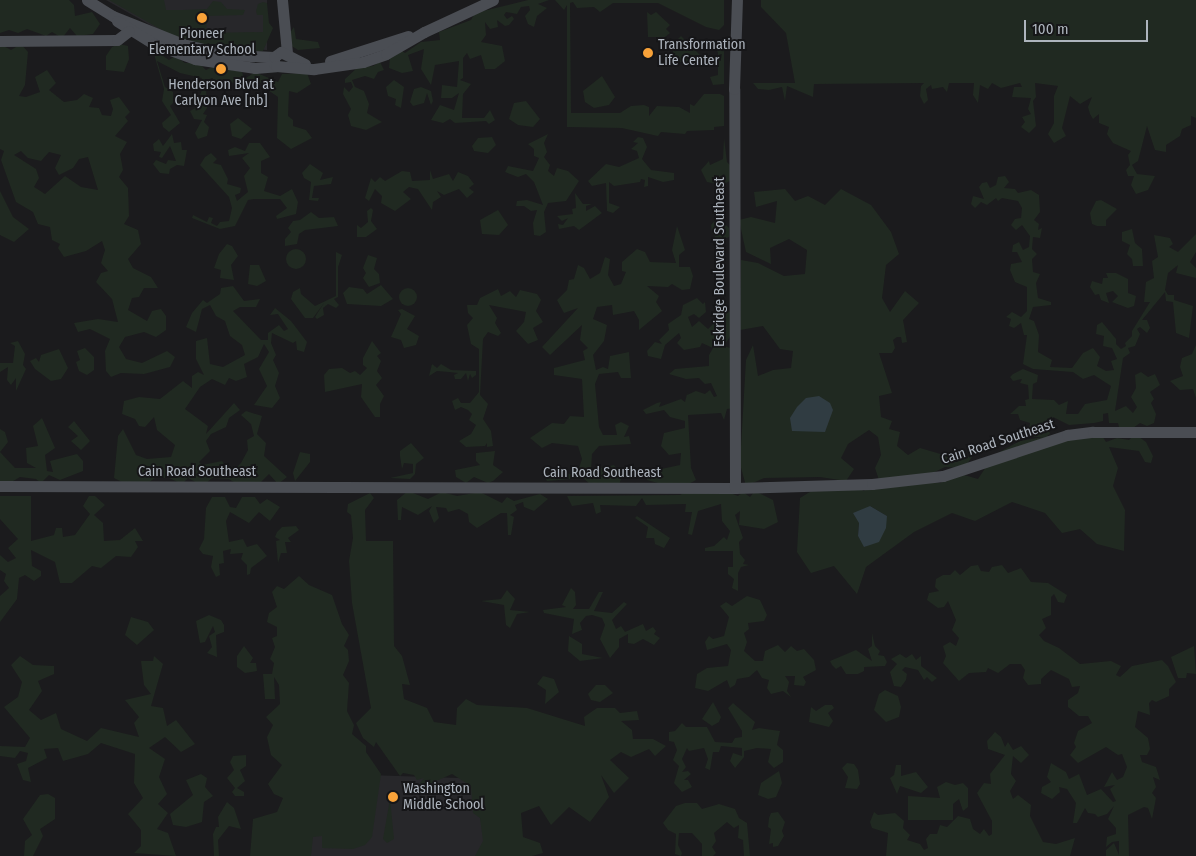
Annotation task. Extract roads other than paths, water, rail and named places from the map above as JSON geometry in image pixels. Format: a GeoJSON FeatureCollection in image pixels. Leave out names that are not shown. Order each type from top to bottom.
{"type":"FeatureCollection","features":[{"type":"Feature","properties":{"kind":"street"},"geometry":{"type":"LineString","coordinates":[[87,0],[113,16],[167,38],[213,52],[282,59],[328,68],[363,62],[400,47],[424,32],[493,0]]}},
{"type":"Feature","properties":{"kind":"street","name":"Eskridge Boulevard Southeast"},"geometry":{"type":"LineString","coordinates":[[729,0],[734,35]]}},
{"type":"Feature","properties":{"kind":"street","name":"Eskridge Boulevard Southeast"},"geometry":{"type":"LineString","coordinates":[[735,488],[734,35],[737,0]]}},
{"type":"Feature","properties":{"kind":"street"},"geometry":{"type":"LineString","coordinates":[[282,4],[282,59]]}},
{"type":"Feature","properties":{"kind":"street"},"geometry":{"type":"LineString","coordinates":[[113,16],[129,30],[170,51],[206,62],[261,68],[282,59]]}},
{"type":"Feature","properties":{"kind":"street"},"geometry":{"type":"LineString","coordinates":[[0,41],[117,40],[129,30]]}},
{"type":"Feature","properties":{"kind":"street","name":"Cain Road Southeast"},"geometry":{"type":"LineString","coordinates":[[0,486],[735,488],[915,480],[968,469],[1067,435],[1093,432],[1196,432]]}},
{"type":"Feature","properties":{"kind":"place","name":"Pioneer Elementary School"},"geometry":{"type":"Point","coordinates":[202,18]}},
{"type":"Feature","properties":{"kind":"place","name":"Transformation Life Center"},"geometry":{"type":"Point","coordinates":[648,53]}},
{"type":"Feature","properties":{"kind":"place","name":"Henderson Blvd at Carlyon Ave [nb]"},"geometry":{"type":"Point","coordinates":[221,69]}},
{"type":"Feature","properties":{"kind":"place","name":"Washington Middle School"},"geometry":{"type":"Point","coordinates":[393,797]}}]}
